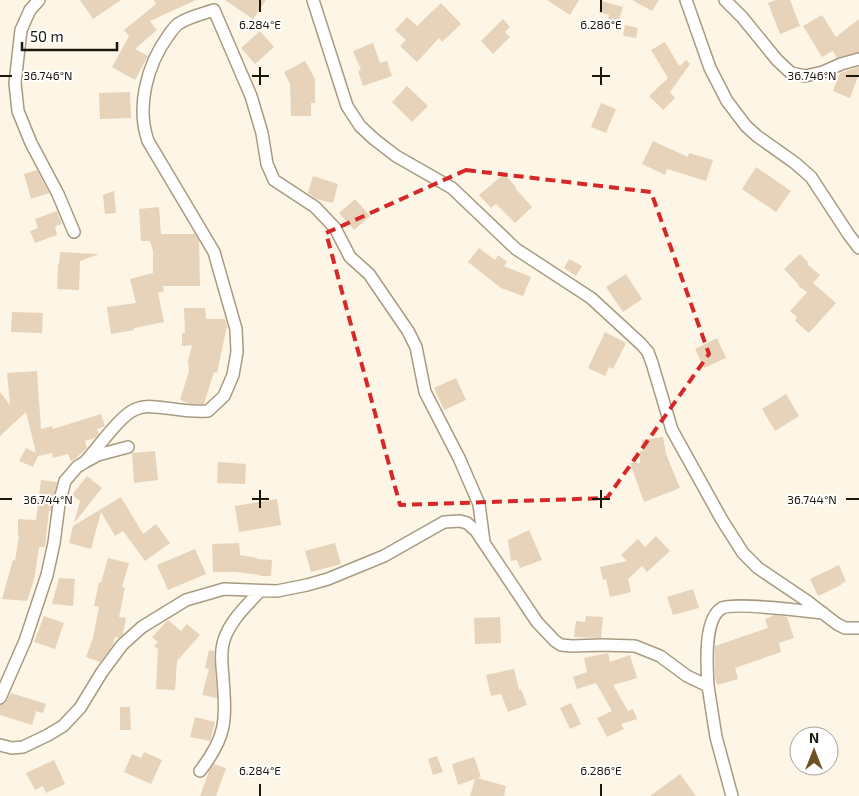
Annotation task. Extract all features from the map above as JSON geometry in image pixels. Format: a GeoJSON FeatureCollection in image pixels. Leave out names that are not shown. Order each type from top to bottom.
{"type":"FeatureCollection","features":[{"type":"Feature","properties":{"kind":"street"},"geometry":{"type":"LineString","coordinates":[[39,0],[30,10],[21,30],[15,83],[18,111],[31,143],[58,194],[74,232]]}},
{"type":"Feature","properties":{"kind":"street"},"geometry":{"type":"LineString","coordinates":[[313,0],[347,106],[360,126],[396,156],[452,188],[516,249],[591,298],[641,344],[648,352],[652,362],[672,430],[722,520],[743,553],[758,568],[845,628],[859,628]]}},
{"type":"Feature","properties":{"kind":"street"},"geometry":{"type":"LineString","coordinates":[[686,0],[710,68],[727,101],[746,126],[757,136],[811,177],[859,248]]}},
{"type":"Feature","properties":{"kind":"street"},"geometry":{"type":"LineString","coordinates":[[725,0],[742,17],[777,60],[791,73],[805,76],[859,59]]}},
{"type":"Feature","properties":{"kind":"street"},"geometry":{"type":"LineString","coordinates":[[85,462],[120,420],[129,413],[136,409],[153,406],[188,411],[208,411],[224,396],[233,375],[237,352],[236,329],[214,252],[148,141],[143,126],[143,105],[148,78],[158,50],[177,24],[213,5],[251,96],[262,133],[267,164],[274,180],[315,207],[335,228],[350,257],[369,274],[408,331],[416,347],[425,392],[459,458],[479,504],[484,542]]}},
{"type":"Feature","properties":{"kind":"street"},"geometry":{"type":"LineString","coordinates":[[0,698],[25,641],[47,575],[54,544],[59,504],[65,481],[76,467],[85,462],[98,455],[128,446]]}},
{"type":"Feature","properties":{"kind":"street"},"geometry":{"type":"LineString","coordinates":[[0,745],[12,748],[23,747],[63,726],[80,708],[102,672],[122,645],[142,627],[172,607],[202,594],[224,589],[260,592],[292,588],[328,579],[384,556],[444,522],[460,521],[467,523],[476,531],[537,622],[561,645],[635,646],[660,656],[688,676],[708,686]]}},
{"type":"Feature","properties":{"kind":"street"},"geometry":{"type":"LineString","coordinates":[[200,771],[218,743],[224,726],[221,661],[223,642],[233,621],[260,592]]}},
{"type":"Feature","properties":{"kind":"street"},"geometry":{"type":"LineString","coordinates":[[732,796],[716,737],[708,686],[707,667],[710,630],[717,614],[723,608],[736,606],[823,613]]}},
{"type":"Feature","properties":{"kind":"highlighted area"},"geometry":{"type":"Polygon","coordinates":[[[466,170],[651,192],[709,354],[607,498],[400,505],[326,233],[466,170]]]}},
{"type":"Feature","properties":{"kind":"building"},"geometry":{"type":"Polygon","coordinates":[[[80,0],[121,0],[93,19],[80,0]]]}},
{"type":"Feature","properties":{"kind":"building"},"geometry":{"type":"Polygon","coordinates":[[[154,0],[196,0],[150,21],[157,30],[135,49],[148,56],[135,80],[112,67],[129,36],[124,30],[156,4],[154,0]]]}},
{"type":"Feature","properties":{"kind":"building"},"geometry":{"type":"Polygon","coordinates":[[[225,0],[266,0],[253,19],[225,0]]]}},
{"type":"Feature","properties":{"kind":"building"},"geometry":{"type":"Polygon","coordinates":[[[547,0],[579,0],[570,15],[547,0]]]}},
{"type":"Feature","properties":{"kind":"building"},"geometry":{"type":"Polygon","coordinates":[[[632,0],[659,0],[652,11],[632,0]]]}},
{"type":"Feature","properties":{"kind":"building"},"geometry":{"type":"Polygon","coordinates":[[[776,0],[790,0],[800,26],[780,34],[768,3],[776,0]]]}},
{"type":"Feature","properties":{"kind":"building"},"geometry":{"type":"Polygon","coordinates":[[[602,1],[623,7],[617,26],[607,23],[609,15],[599,12],[602,1]]]}},
{"type":"Feature","properties":{"kind":"building"},"geometry":{"type":"Polygon","coordinates":[[[441,3],[461,24],[442,42],[439,38],[417,62],[400,46],[406,40],[395,30],[407,17],[417,26],[441,3]]]}},
{"type":"Feature","properties":{"kind":"building"},"geometry":{"type":"Polygon","coordinates":[[[822,15],[836,37],[859,19],[859,52],[837,58],[833,51],[822,57],[803,26],[822,15]]]}},
{"type":"Feature","properties":{"kind":"building"},"geometry":{"type":"Polygon","coordinates":[[[503,19],[510,27],[505,32],[510,37],[493,54],[481,41],[503,19]]]}},
{"type":"Feature","properties":{"kind":"building"},"geometry":{"type":"Polygon","coordinates":[[[625,25],[638,28],[636,38],[623,36],[625,25]]]}},
{"type":"Feature","properties":{"kind":"building"},"geometry":{"type":"Polygon","coordinates":[[[260,31],[274,47],[255,64],[241,48],[260,31]]]}},
{"type":"Feature","properties":{"kind":"building"},"geometry":{"type":"Polygon","coordinates":[[[665,42],[680,66],[686,60],[690,64],[670,92],[675,98],[663,110],[649,96],[668,78],[651,50],[665,42]]]}},
{"type":"Feature","properties":{"kind":"building"},"geometry":{"type":"Polygon","coordinates":[[[373,43],[380,63],[387,61],[392,76],[363,86],[358,71],[361,70],[353,51],[373,43]]]}},
{"type":"Feature","properties":{"kind":"building"},"geometry":{"type":"Polygon","coordinates":[[[305,61],[315,79],[315,103],[311,103],[311,116],[291,116],[290,84],[284,72],[305,61]]]}},
{"type":"Feature","properties":{"kind":"building"},"geometry":{"type":"Polygon","coordinates":[[[859,67],[859,74],[850,98],[833,91],[840,73],[859,67]]]}},
{"type":"Feature","properties":{"kind":"building"},"geometry":{"type":"Polygon","coordinates":[[[407,86],[428,106],[412,122],[392,102],[407,86]]]}},
{"type":"Feature","properties":{"kind":"building"},"geometry":{"type":"Polygon","coordinates":[[[130,92],[131,118],[100,119],[99,93],[130,92]]]}},
{"type":"Feature","properties":{"kind":"building"},"geometry":{"type":"Polygon","coordinates":[[[601,103],[616,109],[606,133],[591,127],[601,103]]]}},
{"type":"Feature","properties":{"kind":"building"},"geometry":{"type":"Polygon","coordinates":[[[653,141],[688,157],[689,153],[713,160],[706,181],[667,169],[665,175],[642,164],[653,141]]]}},
{"type":"Feature","properties":{"kind":"building"},"geometry":{"type":"Polygon","coordinates":[[[756,167],[791,191],[776,212],[742,189],[756,167]]]}},
{"type":"Feature","properties":{"kind":"building"},"geometry":{"type":"Polygon","coordinates":[[[37,170],[49,193],[31,199],[24,174],[37,170]]]}},
{"type":"Feature","properties":{"kind":"building"},"geometry":{"type":"Polygon","coordinates":[[[504,174],[532,207],[515,223],[496,204],[491,208],[479,195],[504,174]]]}},
{"type":"Feature","properties":{"kind":"building"},"geometry":{"type":"Polygon","coordinates":[[[313,176],[338,184],[333,203],[316,199],[308,193],[313,176]]]}},
{"type":"Feature","properties":{"kind":"building"},"geometry":{"type":"Polygon","coordinates":[[[114,191],[116,213],[105,214],[103,195],[114,191]]]}},
{"type":"Feature","properties":{"kind":"building"},"geometry":{"type":"Polygon","coordinates":[[[355,199],[370,216],[354,230],[339,213],[355,199]]]}},
{"type":"Feature","properties":{"kind":"building"},"geometry":{"type":"Polygon","coordinates":[[[159,207],[161,234],[195,234],[199,241],[200,286],[163,286],[164,291],[158,293],[164,322],[111,334],[107,307],[136,303],[130,279],[153,273],[153,251],[150,241],[141,241],[139,209],[159,207]]]}},
{"type":"Feature","properties":{"kind":"building"},"geometry":{"type":"Polygon","coordinates":[[[57,211],[62,224],[55,226],[57,235],[35,243],[30,231],[38,228],[35,219],[57,211]]]}},
{"type":"Feature","properties":{"kind":"building"},"geometry":{"type":"Polygon","coordinates":[[[479,248],[495,260],[498,255],[507,262],[504,266],[531,277],[523,296],[501,288],[468,262],[479,248]]]}},
{"type":"Feature","properties":{"kind":"building"},"geometry":{"type":"Polygon","coordinates":[[[60,252],[99,254],[80,261],[79,290],[57,289],[60,252]]]}},
{"type":"Feature","properties":{"kind":"building"},"geometry":{"type":"Polygon","coordinates":[[[800,254],[809,263],[807,264],[820,275],[813,283],[836,303],[809,333],[795,321],[797,317],[790,311],[807,292],[798,286],[784,269],[800,254]]]}},
{"type":"Feature","properties":{"kind":"building"},"geometry":{"type":"Polygon","coordinates":[[[569,259],[582,266],[576,276],[564,268],[569,259]]]}},
{"type":"Feature","properties":{"kind":"building"},"geometry":{"type":"Polygon","coordinates":[[[626,274],[642,299],[623,312],[606,287],[626,274]]]}},
{"type":"Feature","properties":{"kind":"building"},"geometry":{"type":"Polygon","coordinates":[[[184,308],[205,308],[206,319],[225,319],[227,326],[217,373],[214,372],[204,404],[191,404],[180,400],[189,371],[188,361],[192,345],[182,346],[182,333],[185,333],[184,308]]]}},
{"type":"Feature","properties":{"kind":"building"},"geometry":{"type":"Polygon","coordinates":[[[12,312],[43,313],[42,333],[11,332],[12,312]]]}},
{"type":"Feature","properties":{"kind":"building"},"geometry":{"type":"Polygon","coordinates":[[[605,332],[626,343],[613,369],[609,367],[605,376],[588,368],[605,332]]]}},
{"type":"Feature","properties":{"kind":"building"},"geometry":{"type":"Polygon","coordinates":[[[717,338],[726,358],[704,368],[695,349],[717,338]]]}},
{"type":"Feature","properties":{"kind":"building"},"geometry":{"type":"Polygon","coordinates":[[[37,371],[41,429],[52,426],[53,429],[101,414],[105,426],[97,429],[99,434],[95,438],[85,441],[87,448],[71,461],[68,454],[53,458],[52,453],[38,456],[33,467],[19,461],[26,448],[36,453],[26,412],[0,436],[0,392],[10,405],[7,373],[37,371]]]}},
{"type":"Feature","properties":{"kind":"building"},"geometry":{"type":"Polygon","coordinates":[[[456,378],[466,400],[444,410],[434,388],[456,378]]]}},
{"type":"Feature","properties":{"kind":"building"},"geometry":{"type":"Polygon","coordinates":[[[786,394],[799,416],[775,431],[762,409],[786,394]]]}},
{"type":"Feature","properties":{"kind":"building"},"geometry":{"type":"Polygon","coordinates":[[[663,437],[666,454],[680,488],[644,502],[630,463],[640,463],[640,451],[643,451],[642,440],[663,437]]]}},
{"type":"Feature","properties":{"kind":"building"},"geometry":{"type":"Polygon","coordinates":[[[155,451],[158,480],[134,483],[132,453],[155,451]]]}},
{"type":"Feature","properties":{"kind":"building"},"geometry":{"type":"Polygon","coordinates":[[[218,462],[246,464],[245,484],[217,483],[218,462]]]}},
{"type":"Feature","properties":{"kind":"building"},"geometry":{"type":"Polygon","coordinates":[[[87,476],[102,488],[74,523],[80,501],[72,495],[87,476]]]}},
{"type":"Feature","properties":{"kind":"building"},"geometry":{"type":"Polygon","coordinates":[[[41,480],[57,482],[51,511],[49,511],[45,547],[39,547],[34,580],[27,601],[2,599],[13,560],[15,561],[19,535],[18,519],[36,520],[41,480]]]}},
{"type":"Feature","properties":{"kind":"building"},"geometry":{"type":"Polygon","coordinates":[[[121,497],[143,534],[156,524],[170,543],[145,561],[123,531],[115,536],[101,512],[91,549],[69,543],[73,526],[121,497]]]}},
{"type":"Feature","properties":{"kind":"building"},"geometry":{"type":"Polygon","coordinates":[[[277,499],[281,525],[239,532],[235,506],[277,499]]]}},
{"type":"Feature","properties":{"kind":"building"},"geometry":{"type":"Polygon","coordinates":[[[529,530],[542,560],[520,568],[517,560],[511,561],[508,540],[529,530]]]}},
{"type":"Feature","properties":{"kind":"building"},"geometry":{"type":"Polygon","coordinates":[[[656,536],[670,551],[647,572],[642,566],[628,579],[631,592],[610,597],[606,579],[603,580],[600,567],[627,561],[621,555],[638,539],[645,547],[656,536]]]}},
{"type":"Feature","properties":{"kind":"building"},"geometry":{"type":"Polygon","coordinates":[[[239,543],[240,555],[272,560],[271,576],[236,572],[213,572],[212,544],[239,543]]]}},
{"type":"Feature","properties":{"kind":"building"},"geometry":{"type":"Polygon","coordinates":[[[335,543],[341,564],[311,572],[305,551],[335,543]]]}},
{"type":"Feature","properties":{"kind":"building"},"geometry":{"type":"Polygon","coordinates":[[[195,549],[206,574],[168,590],[157,565],[195,549]]]}},
{"type":"Feature","properties":{"kind":"building"},"geometry":{"type":"Polygon","coordinates":[[[108,558],[129,563],[122,587],[125,588],[119,617],[126,618],[123,634],[119,638],[115,637],[113,645],[100,662],[86,657],[93,638],[99,607],[94,606],[99,582],[101,583],[108,558]]]}},
{"type":"Feature","properties":{"kind":"building"},"geometry":{"type":"Polygon","coordinates":[[[839,565],[846,581],[818,596],[810,579],[839,565]]]}},
{"type":"Feature","properties":{"kind":"building"},"geometry":{"type":"Polygon","coordinates":[[[59,578],[75,579],[73,606],[52,604],[59,578]]]}},
{"type":"Feature","properties":{"kind":"building"},"geometry":{"type":"Polygon","coordinates":[[[693,589],[699,608],[673,615],[667,597],[693,589]]]}},
{"type":"Feature","properties":{"kind":"building"},"geometry":{"type":"Polygon","coordinates":[[[775,615],[787,617],[794,638],[779,643],[781,652],[735,668],[738,679],[717,685],[715,677],[715,646],[768,628],[765,619],[775,615]]]}},
{"type":"Feature","properties":{"kind":"building"},"geometry":{"type":"Polygon","coordinates":[[[44,616],[64,623],[55,649],[34,642],[44,616]]]}},
{"type":"Feature","properties":{"kind":"building"},"geometry":{"type":"Polygon","coordinates":[[[586,616],[603,617],[601,638],[574,637],[576,621],[585,622],[586,616]]]}},
{"type":"Feature","properties":{"kind":"building"},"geometry":{"type":"Polygon","coordinates":[[[500,617],[501,643],[475,644],[474,618],[500,617]]]}},
{"type":"Feature","properties":{"kind":"building"},"geometry":{"type":"Polygon","coordinates":[[[168,620],[181,631],[187,624],[200,635],[177,661],[175,690],[156,689],[158,649],[154,646],[158,642],[152,637],[168,620]]]}},
{"type":"Feature","properties":{"kind":"building"},"geometry":{"type":"Polygon","coordinates":[[[209,650],[214,651],[217,698],[202,695],[209,669],[205,668],[209,650]]]}},
{"type":"Feature","properties":{"kind":"building"},"geometry":{"type":"Polygon","coordinates":[[[608,653],[610,662],[630,655],[637,678],[613,685],[628,711],[633,709],[637,719],[621,724],[624,729],[607,737],[597,718],[612,711],[596,683],[577,689],[573,677],[587,672],[584,658],[608,653]]]}},
{"type":"Feature","properties":{"kind":"building"},"geometry":{"type":"Polygon","coordinates":[[[514,669],[519,690],[521,689],[527,705],[508,712],[501,694],[491,696],[486,675],[514,669]]]}},
{"type":"Feature","properties":{"kind":"building"},"geometry":{"type":"Polygon","coordinates":[[[11,693],[46,704],[43,713],[36,711],[32,725],[0,715],[0,705],[5,704],[11,693]]]}},
{"type":"Feature","properties":{"kind":"building"},"geometry":{"type":"Polygon","coordinates":[[[571,703],[581,724],[570,729],[560,708],[571,703]]]}},
{"type":"Feature","properties":{"kind":"building"},"geometry":{"type":"Polygon","coordinates":[[[120,707],[130,707],[131,730],[120,730],[120,707]]]}},
{"type":"Feature","properties":{"kind":"building"},"geometry":{"type":"Polygon","coordinates":[[[195,717],[215,722],[210,741],[190,737],[195,717]]]}},
{"type":"Feature","properties":{"kind":"building"},"geometry":{"type":"Polygon","coordinates":[[[144,752],[162,760],[151,784],[124,772],[132,754],[141,758],[144,752]]]}},
{"type":"Feature","properties":{"kind":"building"},"geometry":{"type":"Polygon","coordinates":[[[437,756],[443,772],[433,775],[428,759],[437,756]]]}},
{"type":"Feature","properties":{"kind":"building"},"geometry":{"type":"Polygon","coordinates":[[[474,757],[481,777],[477,778],[506,786],[504,796],[470,796],[475,779],[458,785],[452,764],[474,757]]]}},
{"type":"Feature","properties":{"kind":"building"},"geometry":{"type":"Polygon","coordinates":[[[54,760],[65,784],[46,793],[43,786],[35,790],[26,773],[54,760]]]}},
{"type":"Feature","properties":{"kind":"building"},"geometry":{"type":"Polygon","coordinates":[[[214,764],[226,768],[216,796],[200,796],[209,771],[214,764]]]}},
{"type":"Feature","properties":{"kind":"building"},"geometry":{"type":"Polygon","coordinates":[[[680,774],[696,796],[650,796],[680,774]]]}}]}
